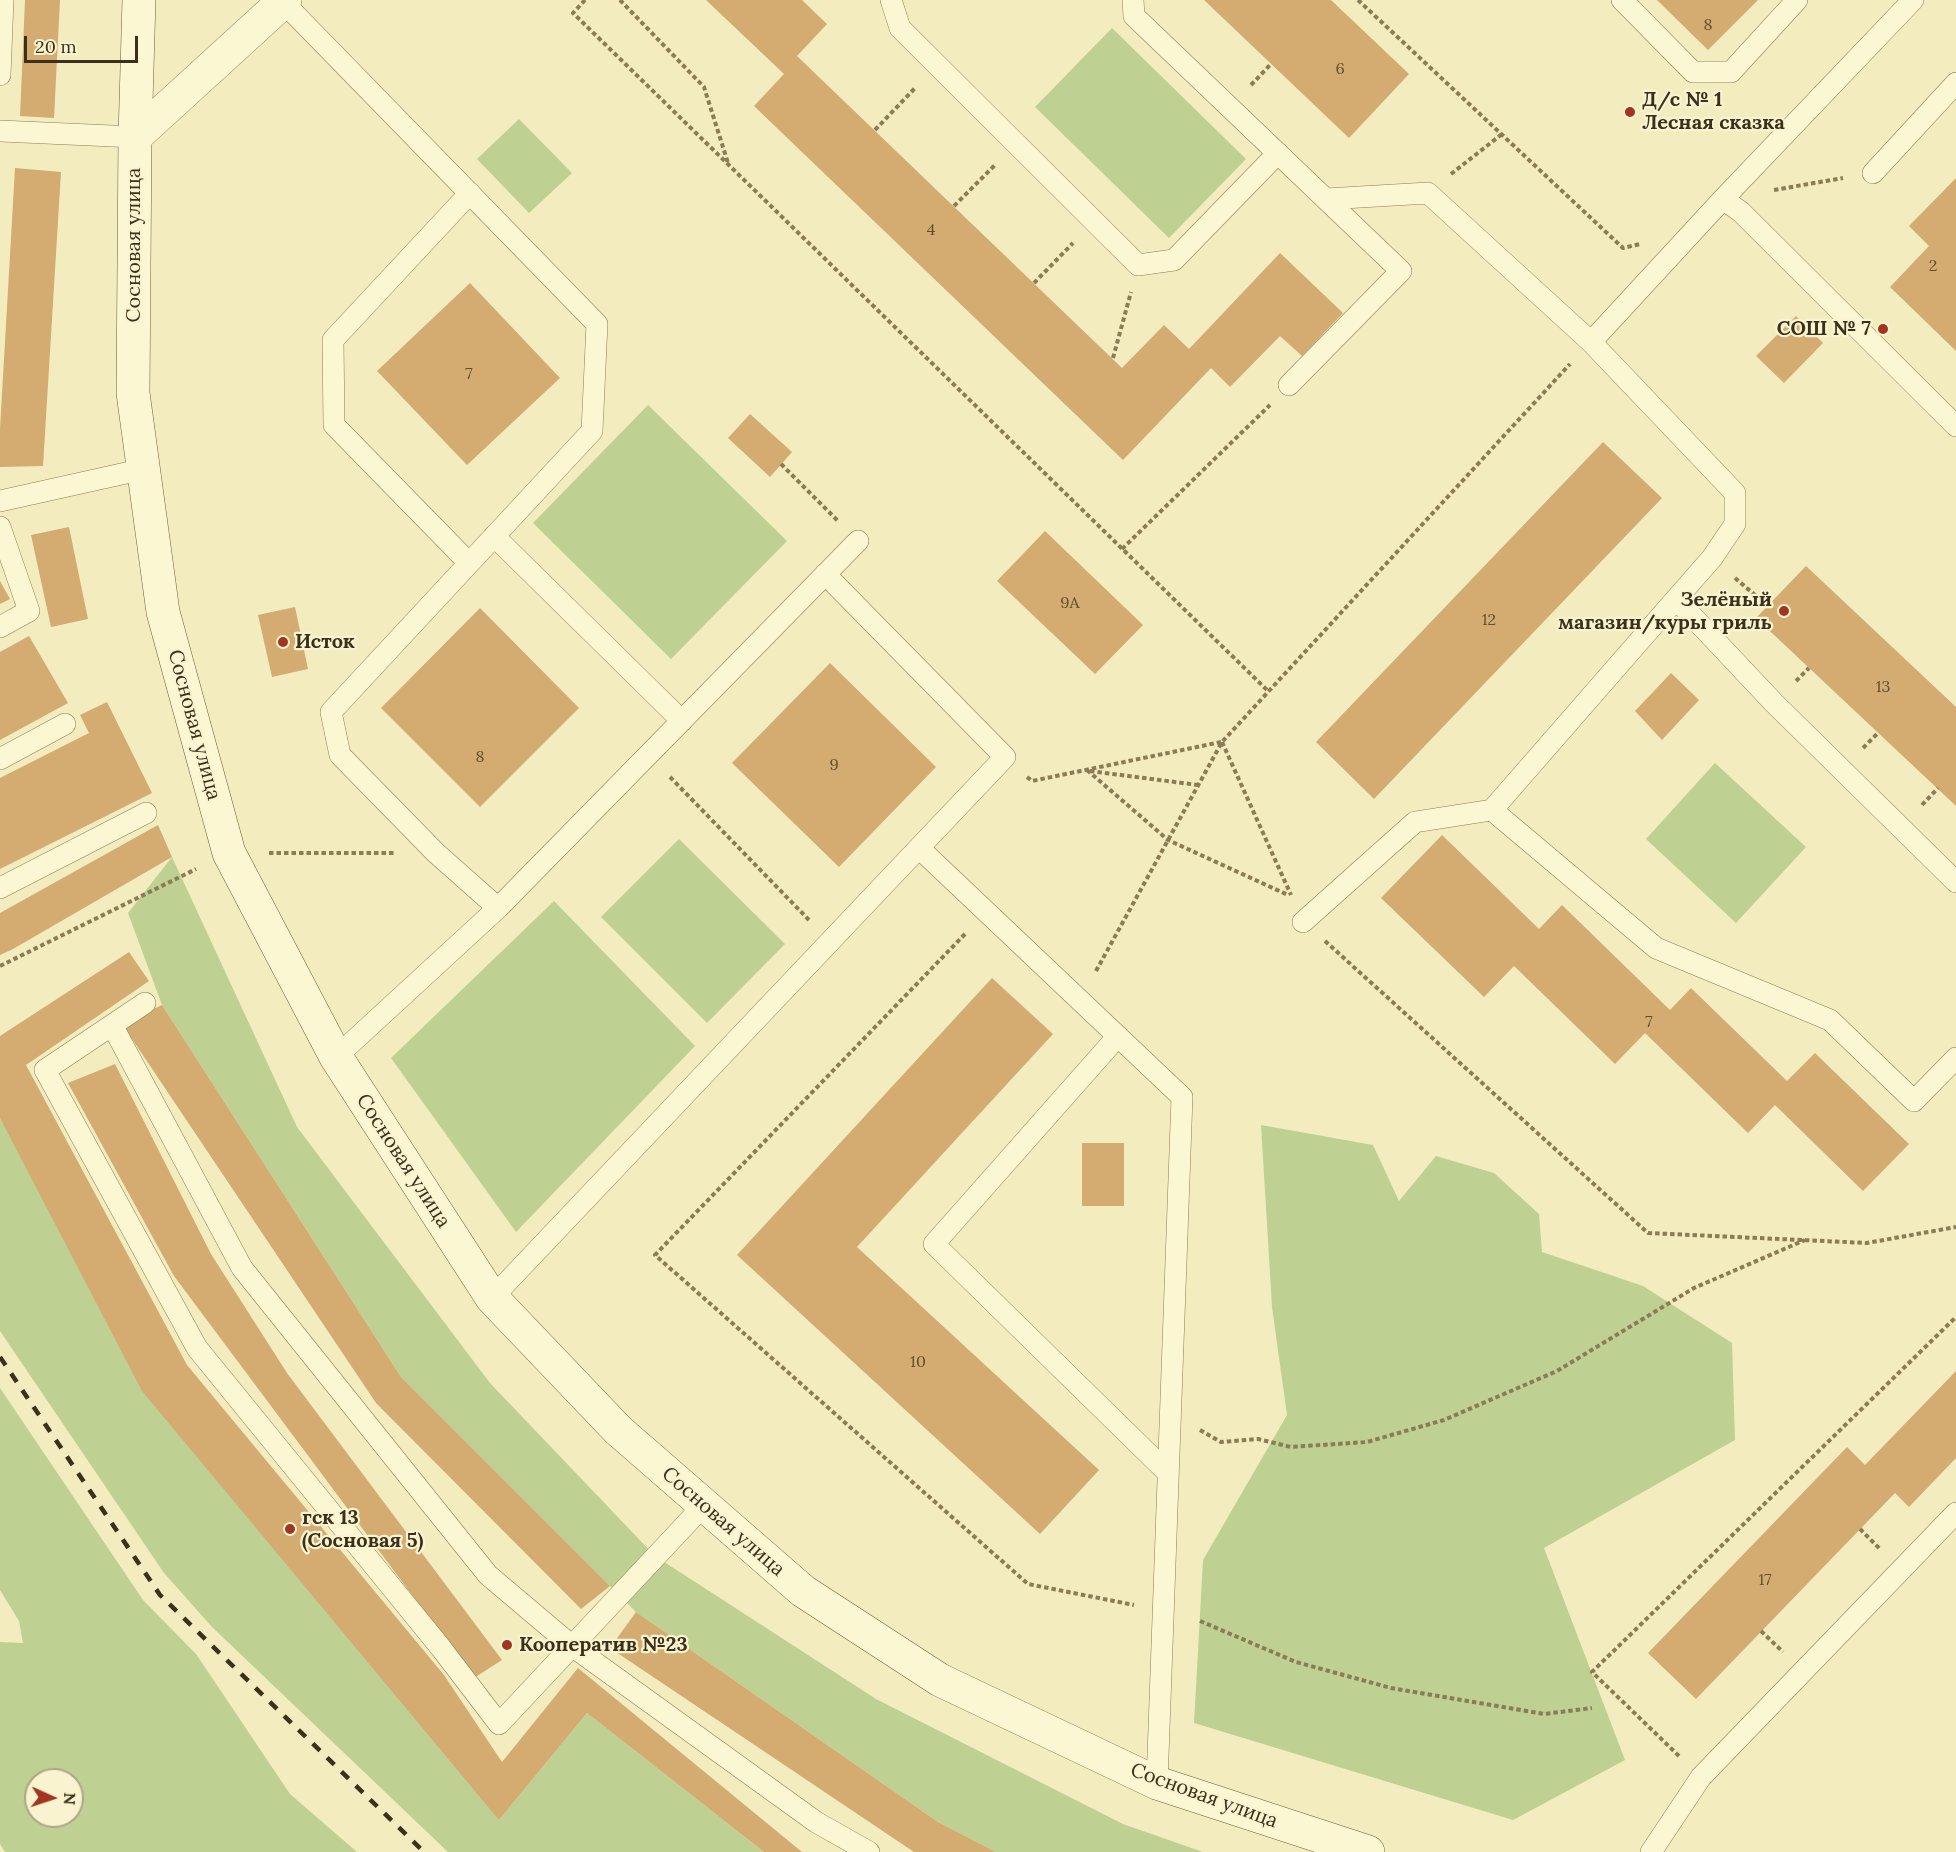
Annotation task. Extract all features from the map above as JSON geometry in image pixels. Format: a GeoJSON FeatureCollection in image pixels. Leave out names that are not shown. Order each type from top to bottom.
{"type":"FeatureCollection","features":[{"type":"Feature","properties":{"kind":"street","name":"Сосновая улица"},"geometry":{"type":"LineString","coordinates":[[139,0],[135,137],[133,393],[163,612],[229,853],[336,1058],[492,1298],[618,1430],[803,1591],[940,1680],[1157,1783],[1368,1852]]}},
{"type":"Feature","properties":{"kind":"street"},"geometry":{"type":"LineString","coordinates":[[135,137],[284,1]]}},
{"type":"Feature","properties":{"kind":"lane"},"geometry":{"type":"LineString","coordinates":[[0,75],[3,0]]}},
{"type":"Feature","properties":{"kind":"lane"},"geometry":{"type":"LineString","coordinates":[[891,0],[900,28],[1138,266],[1174,260],[1278,153]]}},
{"type":"Feature","properties":{"kind":"lane"},"geometry":{"type":"LineString","coordinates":[[1133,0],[1134,16],[1401,271],[1289,385]]}},
{"type":"Feature","properties":{"kind":"lane"},"geometry":{"type":"LineString","coordinates":[[1622,0],[1694,72],[1731,72],[1797,0]]}},
{"type":"Feature","properties":{"kind":"lane"},"geometry":{"type":"LineString","coordinates":[[1590,342],[1913,0]]}},
{"type":"Feature","properties":{"kind":"lane"},"geometry":{"type":"LineString","coordinates":[[284,1],[597,324],[592,430],[331,712],[340,754],[436,853],[498,909]]}},
{"type":"Feature","properties":{"kind":"lane"},"geometry":{"type":"LineString","coordinates":[[1873,173],[1956,83]]}},
{"type":"Feature","properties":{"kind":"lane"},"geometry":{"type":"LineString","coordinates":[[0,131],[135,137]]}},
{"type":"Feature","properties":{"kind":"lane"},"geometry":{"type":"LineString","coordinates":[[470,193],[333,340],[334,425],[470,563]]}},
{"type":"Feature","properties":{"kind":"lane"},"geometry":{"type":"LineString","coordinates":[[1303,922],[1415,822],[1492,810],[1712,558],[1735,524],[1735,493],[1590,342],[1428,193],[1326,199]]}},
{"type":"Feature","properties":{"kind":"lane"},"geometry":{"type":"LineString","coordinates":[[1723,199],[1741,212],[1956,426]]}},
{"type":"Feature","properties":{"kind":"lane"},"geometry":{"type":"LineString","coordinates":[[0,501],[144,469]]}},
{"type":"Feature","properties":{"kind":"lane"},"geometry":{"type":"LineString","coordinates":[[0,527],[29,611],[0,627]]}},
{"type":"Feature","properties":{"kind":"lane"},"geometry":{"type":"LineString","coordinates":[[494,536],[682,721]]}},
{"type":"Feature","properties":{"kind":"lane"},"geometry":{"type":"LineString","coordinates":[[336,1058],[498,909],[858,541]]}},
{"type":"Feature","properties":{"kind":"lane"},"geometry":{"type":"LineString","coordinates":[[492,1298],[1005,757],[825,574]]}},
{"type":"Feature","properties":{"kind":"lane"},"geometry":{"type":"LineString","coordinates":[[1676,599],[1774,703],[1956,882]]}},
{"type":"Feature","properties":{"kind":"lane"},"geometry":{"type":"LineString","coordinates":[[0,759],[65,724]]}},
{"type":"Feature","properties":{"kind":"lane"},"geometry":{"type":"LineString","coordinates":[[1492,810],[1656,948],[1830,1020],[1914,1101],[1956,1058]]}},
{"type":"Feature","properties":{"kind":"lane"},"geometry":{"type":"LineString","coordinates":[[0,888],[146,813]]}},
{"type":"Feature","properties":{"kind":"lane"},"geometry":{"type":"LineString","coordinates":[[919,848],[1182,1097],[1157,1783]]}},
{"type":"Feature","properties":{"kind":"lane"},"geometry":{"type":"LineString","coordinates":[[145,1003],[45,1070],[197,1348],[441,1648],[499,1724],[704,1505]]}},
{"type":"Feature","properties":{"kind":"lane"},"geometry":{"type":"LineString","coordinates":[[112,1026],[242,1268],[488,1575],[572,1646],[816,1822],[869,1852]]}},
{"type":"Feature","properties":{"kind":"lane"},"geometry":{"type":"LineString","coordinates":[[1118,1036],[934,1244],[1168,1473]]}},
{"type":"Feature","properties":{"kind":"lane"},"geometry":{"type":"LineString","coordinates":[[1651,1852],[1701,1777],[1956,1513]]}},
{"type":"Feature","properties":{"kind":"path"},"geometry":{"type":"LineString","coordinates":[[585,0],[573,13],[1268,691]]}},
{"type":"Feature","properties":{"kind":"path"},"geometry":{"type":"LineString","coordinates":[[620,0],[704,87],[729,166]]}},
{"type":"Feature","properties":{"kind":"path"},"geometry":{"type":"LineString","coordinates":[[1358,0],[1623,248],[1693,231]]}},
{"type":"Feature","properties":{"kind":"path"},"geometry":{"type":"LineString","coordinates":[[875,130],[937,65]]}},
{"type":"Feature","properties":{"kind":"path"},"geometry":{"type":"LineString","coordinates":[[1428,193],[1502,134]]}},
{"type":"Feature","properties":{"kind":"path"},"geometry":{"type":"LineString","coordinates":[[954,206],[1017,144]]}},
{"type":"Feature","properties":{"kind":"path"},"geometry":{"type":"LineString","coordinates":[[1723,199],[1873,173]]}},
{"type":"Feature","properties":{"kind":"path"},"geometry":{"type":"LineString","coordinates":[[1034,283],[1094,221]]}},
{"type":"Feature","properties":{"kind":"path"},"geometry":{"type":"LineString","coordinates":[[1113,358],[1138,266]]}},
{"type":"Feature","properties":{"kind":"path"},"geometry":{"type":"LineString","coordinates":[[1096,971],[1222,742],[1590,342]]}},
{"type":"Feature","properties":{"kind":"path"},"geometry":{"type":"LineString","coordinates":[[1122,549],[1289,385]]}},
{"type":"Feature","properties":{"kind":"path"},"geometry":{"type":"LineString","coordinates":[[781,464],[858,541]]}},
{"type":"Feature","properties":{"kind":"path"},"geometry":{"type":"LineString","coordinates":[[1712,558],[1768,606]]}},
{"type":"Feature","properties":{"kind":"path"},"geometry":{"type":"LineString","coordinates":[[1005,757],[1032,781],[1222,742]]}},
{"type":"Feature","properties":{"kind":"path"},"geometry":{"type":"LineString","coordinates":[[1087,770],[1168,840],[1292,897],[1222,742]]}},
{"type":"Feature","properties":{"kind":"path"},"geometry":{"type":"LineString","coordinates":[[648,755],[830,942]]}},
{"type":"Feature","properties":{"kind":"path"},"geometry":{"type":"LineString","coordinates":[[1087,770],[1198,785]]}},
{"type":"Feature","properties":{"kind":"path"},"geometry":{"type":"LineString","coordinates":[[0,966],[229,853],[436,853]]}},
{"type":"Feature","properties":{"kind":"path"},"geometry":{"type":"LineString","coordinates":[[987,912],[655,1255],[1028,1584],[1164,1611]]}},
{"type":"Feature","properties":{"kind":"path"},"geometry":{"type":"LineString","coordinates":[[1303,922],[1648,1233],[1868,1243],[1956,1227]]}},
{"type":"Feature","properties":{"kind":"path"},"geometry":{"type":"LineString","coordinates":[[1195,1427],[1221,1442],[1258,1439],[1291,1447],[1367,1442],[1444,1420],[1557,1371],[1694,1288],[1805,1240]]}},
{"type":"Feature","properties":{"kind":"path"},"geometry":{"type":"LineString","coordinates":[[1701,1777],[1593,1672],[1956,1317]]}},
{"type":"Feature","properties":{"kind":"path"},"geometry":{"type":"LineString","coordinates":[[1200,1621],[1296,1662],[1390,1688],[1544,1714],[1593,1708]]}},
{"type":"Feature","properties":{"kind":"green space"},"geometry":{"type":"Polygon","coordinates":[[[1112,28],[1246,159],[1169,238],[1035,107],[1112,28]]]}},
{"type":"Feature","properties":{"kind":"green space"},"geometry":{"type":"Polygon","coordinates":[[[519,119],[572,173],[529,213],[477,159],[519,119]]]}},
{"type":"Feature","properties":{"kind":"green space"},"geometry":{"type":"Polygon","coordinates":[[[648,405],[787,541],[671,659],[533,523],[648,405]]]}},
{"type":"Feature","properties":{"kind":"green space"},"geometry":{"type":"Polygon","coordinates":[[[1715,763],[1806,847],[1736,923],[1646,839],[1715,763]]]}},
{"type":"Feature","properties":{"kind":"green space"},"geometry":{"type":"Polygon","coordinates":[[[679,839],[785,944],[707,1023],[601,917],[679,839]]]}},
{"type":"Feature","properties":{"kind":"green space"},"geometry":{"type":"Polygon","coordinates":[[[172,857],[297,1127],[490,1383],[655,1556],[876,1699],[1123,1824],[1203,1852],[996,1852],[938,1822],[636,1612],[401,1377],[162,1005],[128,913],[172,857]]]}},
{"type":"Feature","properties":{"kind":"green space"},"geometry":{"type":"Polygon","coordinates":[[[554,901],[695,1046],[516,1232],[391,1058],[554,901]]]}},
{"type":"Feature","properties":{"kind":"green space"},"geometry":{"type":"Polygon","coordinates":[[[0,1118],[499,1820],[587,1713],[764,1852],[448,1852],[212,1627],[164,1573],[0,1331],[0,1118]]]}},
{"type":"Feature","properties":{"kind":"green space"},"geometry":{"type":"Polygon","coordinates":[[[1261,1125],[1373,1145],[1399,1201],[1436,1156],[1494,1173],[1539,1214],[1542,1252],[1643,1286],[1732,1343],[1735,1440],[1544,1548],[1625,1760],[1513,1820],[1194,1723],[1203,1560],[1287,1415],[1272,1307],[1261,1125]]]}},
{"type":"Feature","properties":{"kind":"green space"},"geometry":{"type":"Polygon","coordinates":[[[0,1388],[143,1600],[196,1654],[290,1794],[357,1852],[5,1852],[0,1844],[0,1642],[23,1643],[19,1621],[0,1590],[0,1388]]]}},
{"type":"Feature","properties":{"kind":"building"},"geometry":{"type":"Polygon","coordinates":[[[25,0],[60,0],[54,118],[20,116],[25,0]]]}},
{"type":"Feature","properties":{"kind":"building"},"geometry":{"type":"Polygon","coordinates":[[[706,0],[802,0],[827,24],[797,56],[1122,368],[1164,325],[1189,349],[1280,253],[1343,313],[1302,356],[1280,336],[1230,387],[1211,368],[1123,460],[754,106],[784,74],[706,0]]]}},
{"type":"Feature","properties":{"kind":"building"},"geometry":{"type":"Polygon","coordinates":[[[1204,0],[1331,0],[1409,74],[1349,138],[1204,0]]]}},
{"type":"Feature","properties":{"kind":"building"},"geometry":{"type":"Polygon","coordinates":[[[1657,0],[1758,0],[1708,50],[1657,0]]]}},
{"type":"Feature","properties":{"kind":"building"},"geometry":{"type":"Polygon","coordinates":[[[15,168],[61,172],[43,466],[0,467],[0,429],[15,168]]]}},
{"type":"Feature","properties":{"kind":"building"},"geometry":{"type":"Polygon","coordinates":[[[1956,178],[1956,351],[1890,287],[1929,246],[1909,226],[1956,178]]]}},
{"type":"Feature","properties":{"kind":"building"},"geometry":{"type":"Polygon","coordinates":[[[470,283],[560,378],[467,465],[377,371],[470,283]]]}},
{"type":"Feature","properties":{"kind":"building"},"geometry":{"type":"Polygon","coordinates":[[[1796,316],[1823,343],[1784,383],[1756,356],[1796,316]]]}},
{"type":"Feature","properties":{"kind":"building"},"geometry":{"type":"Polygon","coordinates":[[[750,414],[792,452],[770,477],[728,438],[750,414]]]}},
{"type":"Feature","properties":{"kind":"building"},"geometry":{"type":"Polygon","coordinates":[[[1603,442],[1662,498],[1374,799],[1316,742],[1603,442]]]}},
{"type":"Feature","properties":{"kind":"building"},"geometry":{"type":"Polygon","coordinates":[[[69,527],[88,619],[51,627],[31,535],[69,527]]]}},
{"type":"Feature","properties":{"kind":"building"},"geometry":{"type":"Polygon","coordinates":[[[1045,531],[1143,625],[1095,674],[997,581],[1045,531]]]}},
{"type":"Feature","properties":{"kind":"building"},"geometry":{"type":"Polygon","coordinates":[[[1806,566],[1956,707],[1956,806],[1756,618],[1806,566]]]}},
{"type":"Feature","properties":{"kind":"building"},"geometry":{"type":"Polygon","coordinates":[[[0,581],[10,599],[0,604],[0,581]]]}},
{"type":"Feature","properties":{"kind":"building","name":"Исток"},"geometry":{"type":"Polygon","coordinates":[[[295,607],[308,669],[272,677],[258,615],[295,607]]]}},
{"type":"Feature","properties":{"kind":"building"},"geometry":{"type":"Polygon","coordinates":[[[480,608],[579,708],[480,807],[381,708],[480,608]]]}},
{"type":"Feature","properties":{"kind":"building"},"geometry":{"type":"Polygon","coordinates":[[[29,636],[68,703],[0,740],[0,652],[29,636]]]}},
{"type":"Feature","properties":{"kind":"building"},"geometry":{"type":"Polygon","coordinates":[[[830,663],[936,767],[839,867],[732,763],[830,663]]]}},
{"type":"Feature","properties":{"kind":"building"},"geometry":{"type":"Polygon","coordinates":[[[1671,673],[1699,700],[1662,740],[1635,711],[1671,673]]]}},
{"type":"Feature","properties":{"kind":"building"},"geometry":{"type":"Polygon","coordinates":[[[107,702],[152,793],[0,869],[0,778],[89,733],[80,715],[107,702]]]}},
{"type":"Feature","properties":{"kind":"building"},"geometry":{"type":"Polygon","coordinates":[[[158,825],[172,857],[0,955],[0,913],[158,825]]]}},
{"type":"Feature","properties":{"kind":"building"},"geometry":{"type":"Polygon","coordinates":[[[1442,835],[1539,929],[1562,905],[1670,1010],[1691,988],[1787,1081],[1815,1053],[1909,1144],[1863,1191],[1775,1105],[1748,1133],[1645,1033],[1615,1064],[1514,966],[1484,997],[1381,898],[1442,835]]]}},
{"type":"Feature","properties":{"kind":"building","name":"гск 13 (Сосновая 5)"},"geometry":{"type":"Polygon","coordinates":[[[129,952],[149,981],[26,1065],[187,1365],[444,1675],[502,1762],[578,1668],[802,1852],[764,1852],[587,1713],[499,1820],[142,1391],[0,1118],[0,1036],[129,952]]]}},
{"type":"Feature","properties":{"kind":"building"},"geometry":{"type":"Polygon","coordinates":[[[992,978],[1053,1034],[857,1247],[1099,1470],[1040,1534],[737,1255],[992,978]]]}},
{"type":"Feature","properties":{"kind":"building"},"geometry":{"type":"Polygon","coordinates":[[[162,1005],[401,1377],[610,1586],[581,1609],[376,1403],[122,1024],[162,1005]]]}},
{"type":"Feature","properties":{"kind":"building"},"geometry":{"type":"Polygon","coordinates":[[[115,1064],[211,1254],[287,1373],[502,1660],[474,1678],[174,1276],[68,1083],[115,1064]]]}},
{"type":"Feature","properties":{"kind":"building"},"geometry":{"type":"Polygon","coordinates":[[[1082,1143],[1124,1143],[1124,1206],[1082,1206],[1082,1143]]]}},
{"type":"Feature","properties":{"kind":"building"},"geometry":{"type":"Polygon","coordinates":[[[1956,1371],[1956,1458],[1909,1507],[1895,1493],[1696,1699],[1648,1653],[1847,1447],[1865,1465],[1956,1371]]]}},
{"type":"Feature","properties":{"kind":"building"},"geometry":{"type":"Polygon","coordinates":[[[636,1612],[938,1822],[996,1852],[914,1852],[610,1648],[636,1612]]]}},
{"type":"Feature","properties":{"kind":"railway"},"geometry":{"type":"LineString","coordinates":[[0,1357],[160,1595],[424,1852]]}},
{"type":"Feature","properties":{"kind":"place","name":"Д/с № 1 Лесная сказка"},"geometry":{"type":"Point","coordinates":[1630,112]}},
{"type":"Feature","properties":{"kind":"place","name":"СОШ № 7"},"geometry":{"type":"Point","coordinates":[1883,329]}},
{"type":"Feature","properties":{"kind":"place","name":"Зелёный магазин/куры гриль"},"geometry":{"type":"Point","coordinates":[1784,611]}},
{"type":"Feature","properties":{"kind":"place","name":"Исток"},"geometry":{"type":"Point","coordinates":[283,642]}},
{"type":"Feature","properties":{"kind":"place","name":"гск 13 (Сосновая 5)"},"geometry":{"type":"Point","coordinates":[290,1529]}},
{"type":"Feature","properties":{"kind":"place","name":"Кооператив №23"},"geometry":{"type":"Point","coordinates":[507,1645]}}]}
